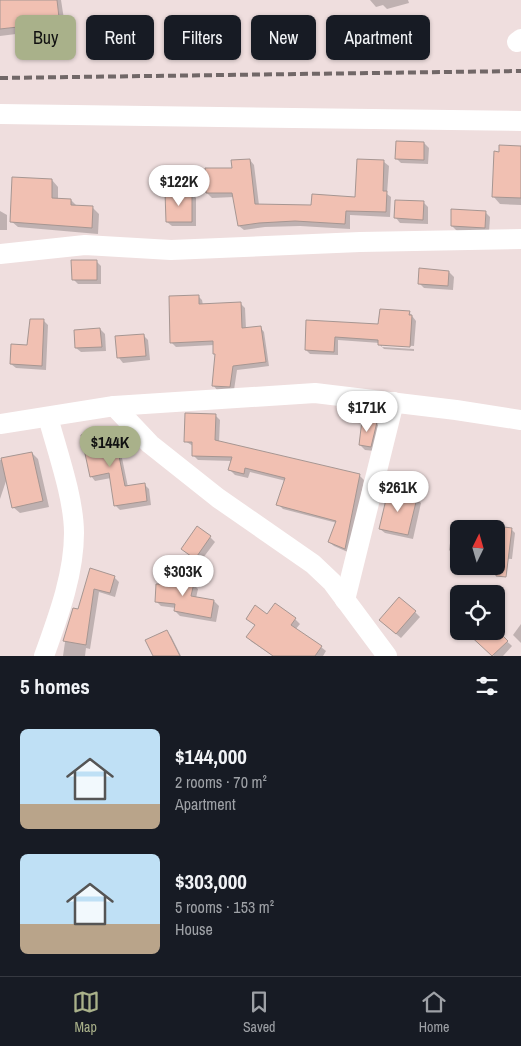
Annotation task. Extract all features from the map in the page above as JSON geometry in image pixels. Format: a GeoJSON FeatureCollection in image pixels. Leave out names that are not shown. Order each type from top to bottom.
{"type":"FeatureCollection","features":[{"type":"Feature","properties":{"kind":"street"},"geometry":{"type":"LineString","coordinates":[[0,114],[521,121]]}},
{"type":"Feature","properties":{"kind":"street"},"geometry":{"type":"LineString","coordinates":[[0,254],[85,245],[171,250],[360,242],[521,239]]}},
{"type":"Feature","properties":{"kind":"street"},"geometry":{"type":"LineString","coordinates":[[0,424],[114,406],[315,393],[521,420]]}},
{"type":"Feature","properties":{"kind":"street"},"geometry":{"type":"LineString","coordinates":[[345,600],[394,402]]}},
{"type":"Feature","properties":{"kind":"street"},"geometry":{"type":"LineString","coordinates":[[114,406],[150,444],[218,498],[313,564],[332,582],[387,656]]}},
{"type":"Feature","properties":{"kind":"street"},"geometry":{"type":"LineString","coordinates":[[44,656],[60,613],[74,533],[67,491],[48,417]]}},
{"type":"Feature","properties":{"kind":"building"},"geometry":{"type":"Polygon","coordinates":[[[0,0],[57,0],[59,15],[15,15],[15,27],[0,29],[0,0]]]}},
{"type":"Feature","properties":{"kind":"building"},"geometry":{"type":"Polygon","coordinates":[[[396,141],[424,142],[424,160],[395,159],[396,141]]]}},
{"type":"Feature","properties":{"kind":"building"},"geometry":{"type":"Polygon","coordinates":[[[499,145],[521,146],[521,198],[492,197],[494,151],[499,152],[499,145]]]}},
{"type":"Feature","properties":{"kind":"building"},"geometry":{"type":"Polygon","coordinates":[[[250,159],[255,204],[311,205],[312,194],[355,197],[357,159],[384,160],[383,191],[387,191],[386,212],[346,211],[345,224],[295,221],[238,226],[232,193],[206,193],[205,168],[232,168],[231,160],[250,159]]]}},
{"type":"Feature","properties":{"kind":"building"},"geometry":{"type":"Polygon","coordinates":[[[12,177],[52,179],[52,198],[71,199],[71,205],[93,206],[92,228],[10,222],[12,177]]]}},
{"type":"Feature","properties":{"kind":"building"},"geometry":{"type":"Polygon","coordinates":[[[165,192],[192,192],[192,222],[166,222],[165,192]]]}},
{"type":"Feature","properties":{"kind":"building"},"geometry":{"type":"Polygon","coordinates":[[[395,200],[424,201],[423,220],[394,218],[395,200]]]}},
{"type":"Feature","properties":{"kind":"building"},"geometry":{"type":"Polygon","coordinates":[[[451,209],[486,211],[485,228],[451,226],[451,209]]]}},
{"type":"Feature","properties":{"kind":"building"},"geometry":{"type":"Polygon","coordinates":[[[71,260],[97,260],[97,280],[72,280],[71,260]]]}},
{"type":"Feature","properties":{"kind":"building"},"geometry":{"type":"Polygon","coordinates":[[[419,268],[449,271],[448,286],[418,284],[419,268]]]}},
{"type":"Feature","properties":{"kind":"building"},"geometry":{"type":"Polygon","coordinates":[[[199,295],[199,304],[241,302],[242,328],[261,326],[266,362],[233,366],[230,387],[212,386],[215,354],[213,354],[213,341],[170,343],[169,296],[199,295]]]}},
{"type":"Feature","properties":{"kind":"building"},"geometry":{"type":"Polygon","coordinates":[[[380,309],[410,311],[409,315],[412,315],[410,347],[378,345],[378,340],[335,337],[334,352],[305,350],[306,320],[378,324],[380,309]]]}},
{"type":"Feature","properties":{"kind":"building"},"geometry":{"type":"Polygon","coordinates":[[[30,319],[44,319],[42,366],[10,364],[11,344],[27,345],[30,319]]]}},
{"type":"Feature","properties":{"kind":"building"},"geometry":{"type":"Polygon","coordinates":[[[100,328],[102,347],[75,348],[74,330],[100,328]]]}},
{"type":"Feature","properties":{"kind":"building"},"geometry":{"type":"Polygon","coordinates":[[[144,334],[146,356],[117,358],[115,336],[144,334]]]}},
{"type":"Feature","properties":{"kind":"building"},"geometry":{"type":"Polygon","coordinates":[[[185,413],[216,414],[215,440],[360,474],[345,549],[328,542],[336,521],[276,505],[285,478],[245,468],[244,474],[228,470],[232,457],[192,456],[192,442],[184,442],[185,413]]]}},
{"type":"Feature","properties":{"kind":"building"},"geometry":{"type":"Polygon","coordinates":[[[362,420],[377,422],[371,447],[359,445],[362,420]]]}},
{"type":"Feature","properties":{"kind":"building"},"geometry":{"type":"Polygon","coordinates":[[[110,429],[114,452],[118,451],[125,486],[145,483],[147,501],[114,506],[109,473],[90,477],[81,435],[110,429]]]}},
{"type":"Feature","properties":{"kind":"building"},"geometry":{"type":"Polygon","coordinates":[[[32,452],[43,501],[12,508],[1,458],[32,452]]]}},
{"type":"Feature","properties":{"kind":"building"},"geometry":{"type":"Polygon","coordinates":[[[388,491],[417,498],[408,535],[379,529],[388,491]]]}},
{"type":"Feature","properties":{"kind":"building"},"geometry":{"type":"Polygon","coordinates":[[[197,526],[211,536],[195,559],[181,549],[197,526]]]}},
{"type":"Feature","properties":{"kind":"building"},"geometry":{"type":"Polygon","coordinates":[[[505,527],[512,528],[506,577],[496,576],[505,575],[505,527]]]}},
{"type":"Feature","properties":{"kind":"building"},"geometry":{"type":"Polygon","coordinates":[[[90,568],[115,576],[110,593],[94,589],[86,645],[63,641],[73,608],[78,609],[90,568]]]}},
{"type":"Feature","properties":{"kind":"building"},"geometry":{"type":"Polygon","coordinates":[[[161,576],[194,583],[191,596],[214,600],[211,618],[174,611],[175,604],[155,602],[156,584],[160,584],[161,576]]]}},
{"type":"Feature","properties":{"kind":"building"},"geometry":{"type":"Polygon","coordinates":[[[399,597],[416,611],[396,634],[379,620],[399,597]]]}},
{"type":"Feature","properties":{"kind":"building"},"geometry":{"type":"Polygon","coordinates":[[[275,603],[296,618],[291,625],[322,646],[315,656],[273,656],[246,637],[255,625],[246,619],[255,605],[267,614],[275,603]]]}},
{"type":"Feature","properties":{"kind":"building"},"geometry":{"type":"Polygon","coordinates":[[[167,630],[180,656],[153,656],[145,640],[167,630]]]}},
{"type":"Feature","properties":{"kind":"building"},"geometry":{"type":"Polygon","coordinates":[[[505,638],[508,641],[492,656],[475,640],[505,640],[505,638]]]}},
{"type":"Feature","properties":{"kind":"railway"},"geometry":{"type":"LineString","coordinates":[[0,78],[521,71]]}}]}
